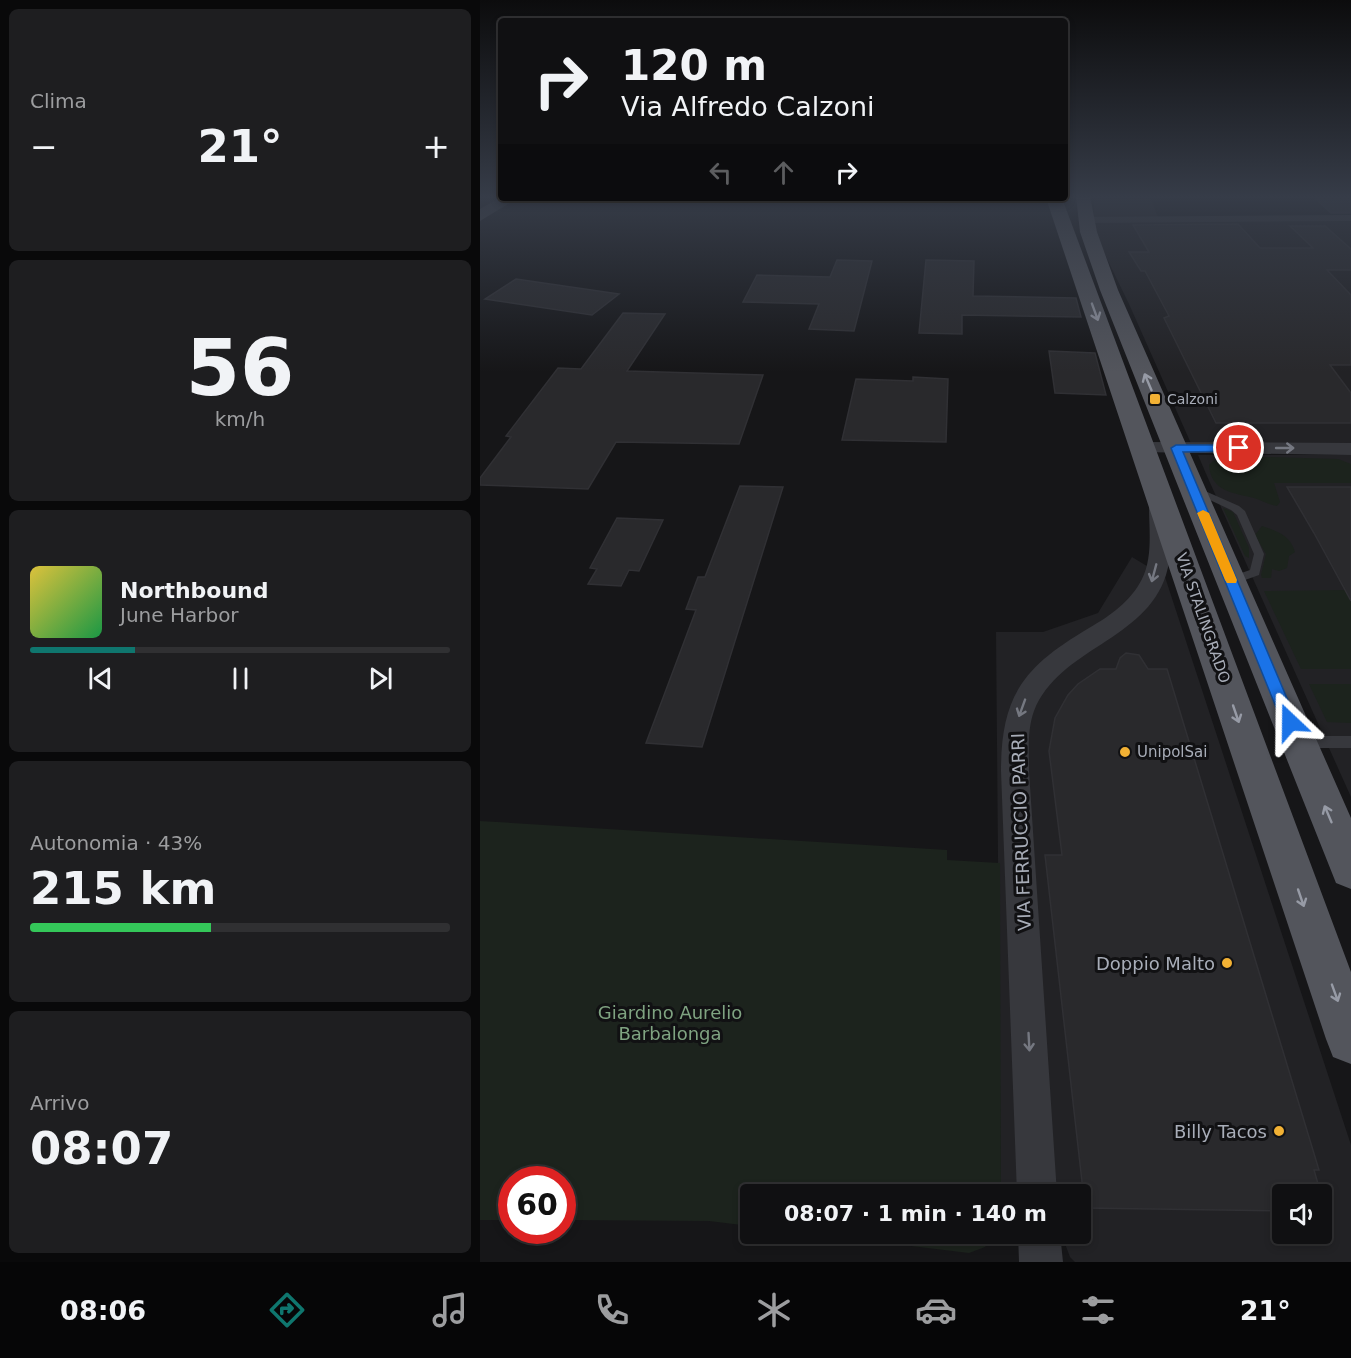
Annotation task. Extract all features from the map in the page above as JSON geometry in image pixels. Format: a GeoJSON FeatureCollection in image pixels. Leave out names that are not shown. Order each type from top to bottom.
{"type":"FeatureCollection","features":[{"type":"Feature","properties":{"kind":"main road","name":"VIA STALINGRADO"},"geometry":{"type":"LineString","coordinates":[[1073,255],[1143,448],[1176,492],[1232,580],[1351,868]]}},
{"type":"Feature","properties":{"kind":"main road","name":"VIA STALINGRADO"},"geometry":{"type":"LineString","coordinates":[[1095,255],[1176,448],[1176,492],[1351,1039]]}},
{"type":"Feature","properties":{"kind":"street"},"geometry":{"type":"LineString","coordinates":[[1143,448],[1351,449]]}},
{"type":"Feature","properties":{"kind":"street","name":"VIA FERRUCCIO PARRI"},"geometry":{"type":"LineString","coordinates":[[1036,1184],[1019,853],[1016,739],[1019,715],[1035,683],[1046,670],[1070,650],[1131,614],[1146,593],[1155,576],[1159,545],[1176,492]]}},
{"type":"Feature","properties":{"kind":"street"},"geometry":{"type":"LineString","coordinates":[[1040,1244],[1041,1262]]}},
{"type":"Feature","properties":{"kind":"lane"},"geometry":{"type":"LineString","coordinates":[[1298,742],[1351,742]]}},
{"type":"Feature","properties":{"kind":"shaded area"},"geometry":{"type":"Polygon","coordinates":[[[1105,255],[1351,255],[1351,449],[1193,448],[1105,255]]]}},
{"type":"Feature","properties":{"kind":"shaded area"},"geometry":{"type":"Polygon","coordinates":[[[1198,455],[1351,455],[1351,797],[1207,476],[1198,455]]]}},
{"type":"Feature","properties":{"kind":"shaded area"},"geometry":{"type":"Polygon","coordinates":[[[1132,557],[1165,577],[1351,1145],[1351,1262],[1075,1262],[1070,1257],[1065,1244],[1091,1244],[1091,1184],[1001,1184],[996,632],[1043,632],[1098,613],[1132,557]]]}},
{"type":"Feature","properties":{"kind":"green space"},"geometry":{"type":"Polygon","coordinates":[[[1231,456],[1338,459],[1351,464],[1351,483],[1274,483],[1280,502],[1277,506],[1225,490],[1214,481],[1209,465],[1213,461],[1231,456]]]}},
{"type":"Feature","properties":{"kind":"green space"},"geometry":{"type":"Polygon","coordinates":[[[1223,508],[1233,512],[1249,548],[1249,558],[1245,556],[1223,508]]]}},
{"type":"Feature","properties":{"kind":"green space"},"geometry":{"type":"Polygon","coordinates":[[[1262,526],[1278,532],[1290,541],[1295,552],[1289,556],[1287,568],[1279,571],[1272,569],[1271,578],[1262,578],[1261,575],[1266,554],[1255,535],[1262,526]]]}},
{"type":"Feature","properties":{"kind":"green space"},"geometry":{"type":"Polygon","coordinates":[[[1348,590],[1351,596],[1351,669],[1301,669],[1264,591],[1348,590]]]}},
{"type":"Feature","properties":{"kind":"green space"},"geometry":{"type":"Polygon","coordinates":[[[1309,684],[1351,684],[1351,723],[1327,722],[1309,684]]]}},
{"type":"Feature","properties":{"kind":"green space","name":"Giardino Aurelio Barbalonga"},"geometry":{"type":"Polygon","coordinates":[[[480,821],[947,850],[947,860],[1000,863],[1001,1184],[740,1184],[740,1225],[709,1221],[576,1220],[576,1166],[498,1166],[498,1220],[480,1220],[480,821]]]}},
{"type":"Feature","properties":{"kind":"green space"},"geometry":{"type":"Polygon","coordinates":[[[895,1244],[987,1244],[969,1253],[895,1244]]]}},
{"type":"Feature","properties":{"kind":"building"},"geometry":{"type":"Polygon","coordinates":[[[1131,255],[1351,255],[1351,270],[1327,270],[1351,295],[1351,365],[1330,365],[1351,393],[1351,423],[1216,423],[1164,318],[1169,316],[1145,271],[1141,271],[1131,255]]]}},
{"type":"Feature","properties":{"kind":"building"},"geometry":{"type":"Polygon","coordinates":[[[837,260],[872,261],[854,331],[809,329],[819,304],[743,302],[757,275],[830,277],[837,260]]]}},
{"type":"Feature","properties":{"kind":"building"},"geometry":{"type":"Polygon","coordinates":[[[926,260],[974,261],[973,296],[1076,298],[1081,317],[962,315],[962,334],[919,333],[926,260]]]}},
{"type":"Feature","properties":{"kind":"building"},"geometry":{"type":"Polygon","coordinates":[[[516,279],[619,294],[592,315],[485,299],[516,279]]]}},
{"type":"Feature","properties":{"kind":"building"},"geometry":{"type":"Polygon","coordinates":[[[623,313],[665,314],[627,371],[763,375],[739,444],[616,442],[588,489],[480,485],[480,478],[511,437],[506,436],[558,368],[581,369],[623,313]]]}},
{"type":"Feature","properties":{"kind":"building"},"geometry":{"type":"Polygon","coordinates":[[[1049,351],[1095,353],[1106,395],[1055,393],[1049,351]]]}},
{"type":"Feature","properties":{"kind":"building"},"geometry":{"type":"Polygon","coordinates":[[[913,377],[948,379],[946,442],[842,440],[856,379],[913,381],[913,377]]]}},
{"type":"Feature","properties":{"kind":"building"},"geometry":{"type":"Polygon","coordinates":[[[740,486],[783,487],[702,747],[646,743],[696,610],[686,609],[698,577],[705,577],[740,486]]]}},
{"type":"Feature","properties":{"kind":"building"},"geometry":{"type":"Polygon","coordinates":[[[1287,487],[1351,487],[1351,601],[1314,533],[1287,487]]]}},
{"type":"Feature","properties":{"kind":"building"},"geometry":{"type":"Polygon","coordinates":[[[617,518],[663,520],[639,571],[629,570],[621,586],[588,584],[597,569],[590,568],[617,518]]]}},
{"type":"Feature","properties":{"kind":"building"},"geometry":{"type":"Polygon","coordinates":[[[1126,653],[1139,655],[1148,669],[1167,669],[1319,1170],[1314,1170],[1318,1184],[1272,1184],[1272,1211],[1091,1208],[1091,1184],[1082,1184],[1045,855],[1062,855],[1049,751],[1055,718],[1068,695],[1078,684],[1100,669],[1116,669],[1120,658],[1126,653]]]}},
{"type":"Feature","properties":{"kind":"slow traffic"},"geometry":{"type":"LineString","coordinates":[[1203,513],[1231,580]]}},
{"type":"Feature","properties":{"kind":"place","name":"Calzoni"},"geometry":{"type":"Point","coordinates":[1155,399]}},
{"type":"Feature","properties":{"kind":"place","name":"UnipolSai"},"geometry":{"type":"Point","coordinates":[1125,752]}},
{"type":"Feature","properties":{"kind":"place","name":"Doppio Malto"},"geometry":{"type":"Point","coordinates":[1227,963]}},
{"type":"Feature","properties":{"kind":"place","name":"Billy Tacos"},"geometry":{"type":"Point","coordinates":[1279,1131]}},
{"type":"Feature","properties":{"kind":"route"},"geometry":{"type":"LineString","coordinates":[[1239,448],[1176,448],[1290,722]]}}]}
